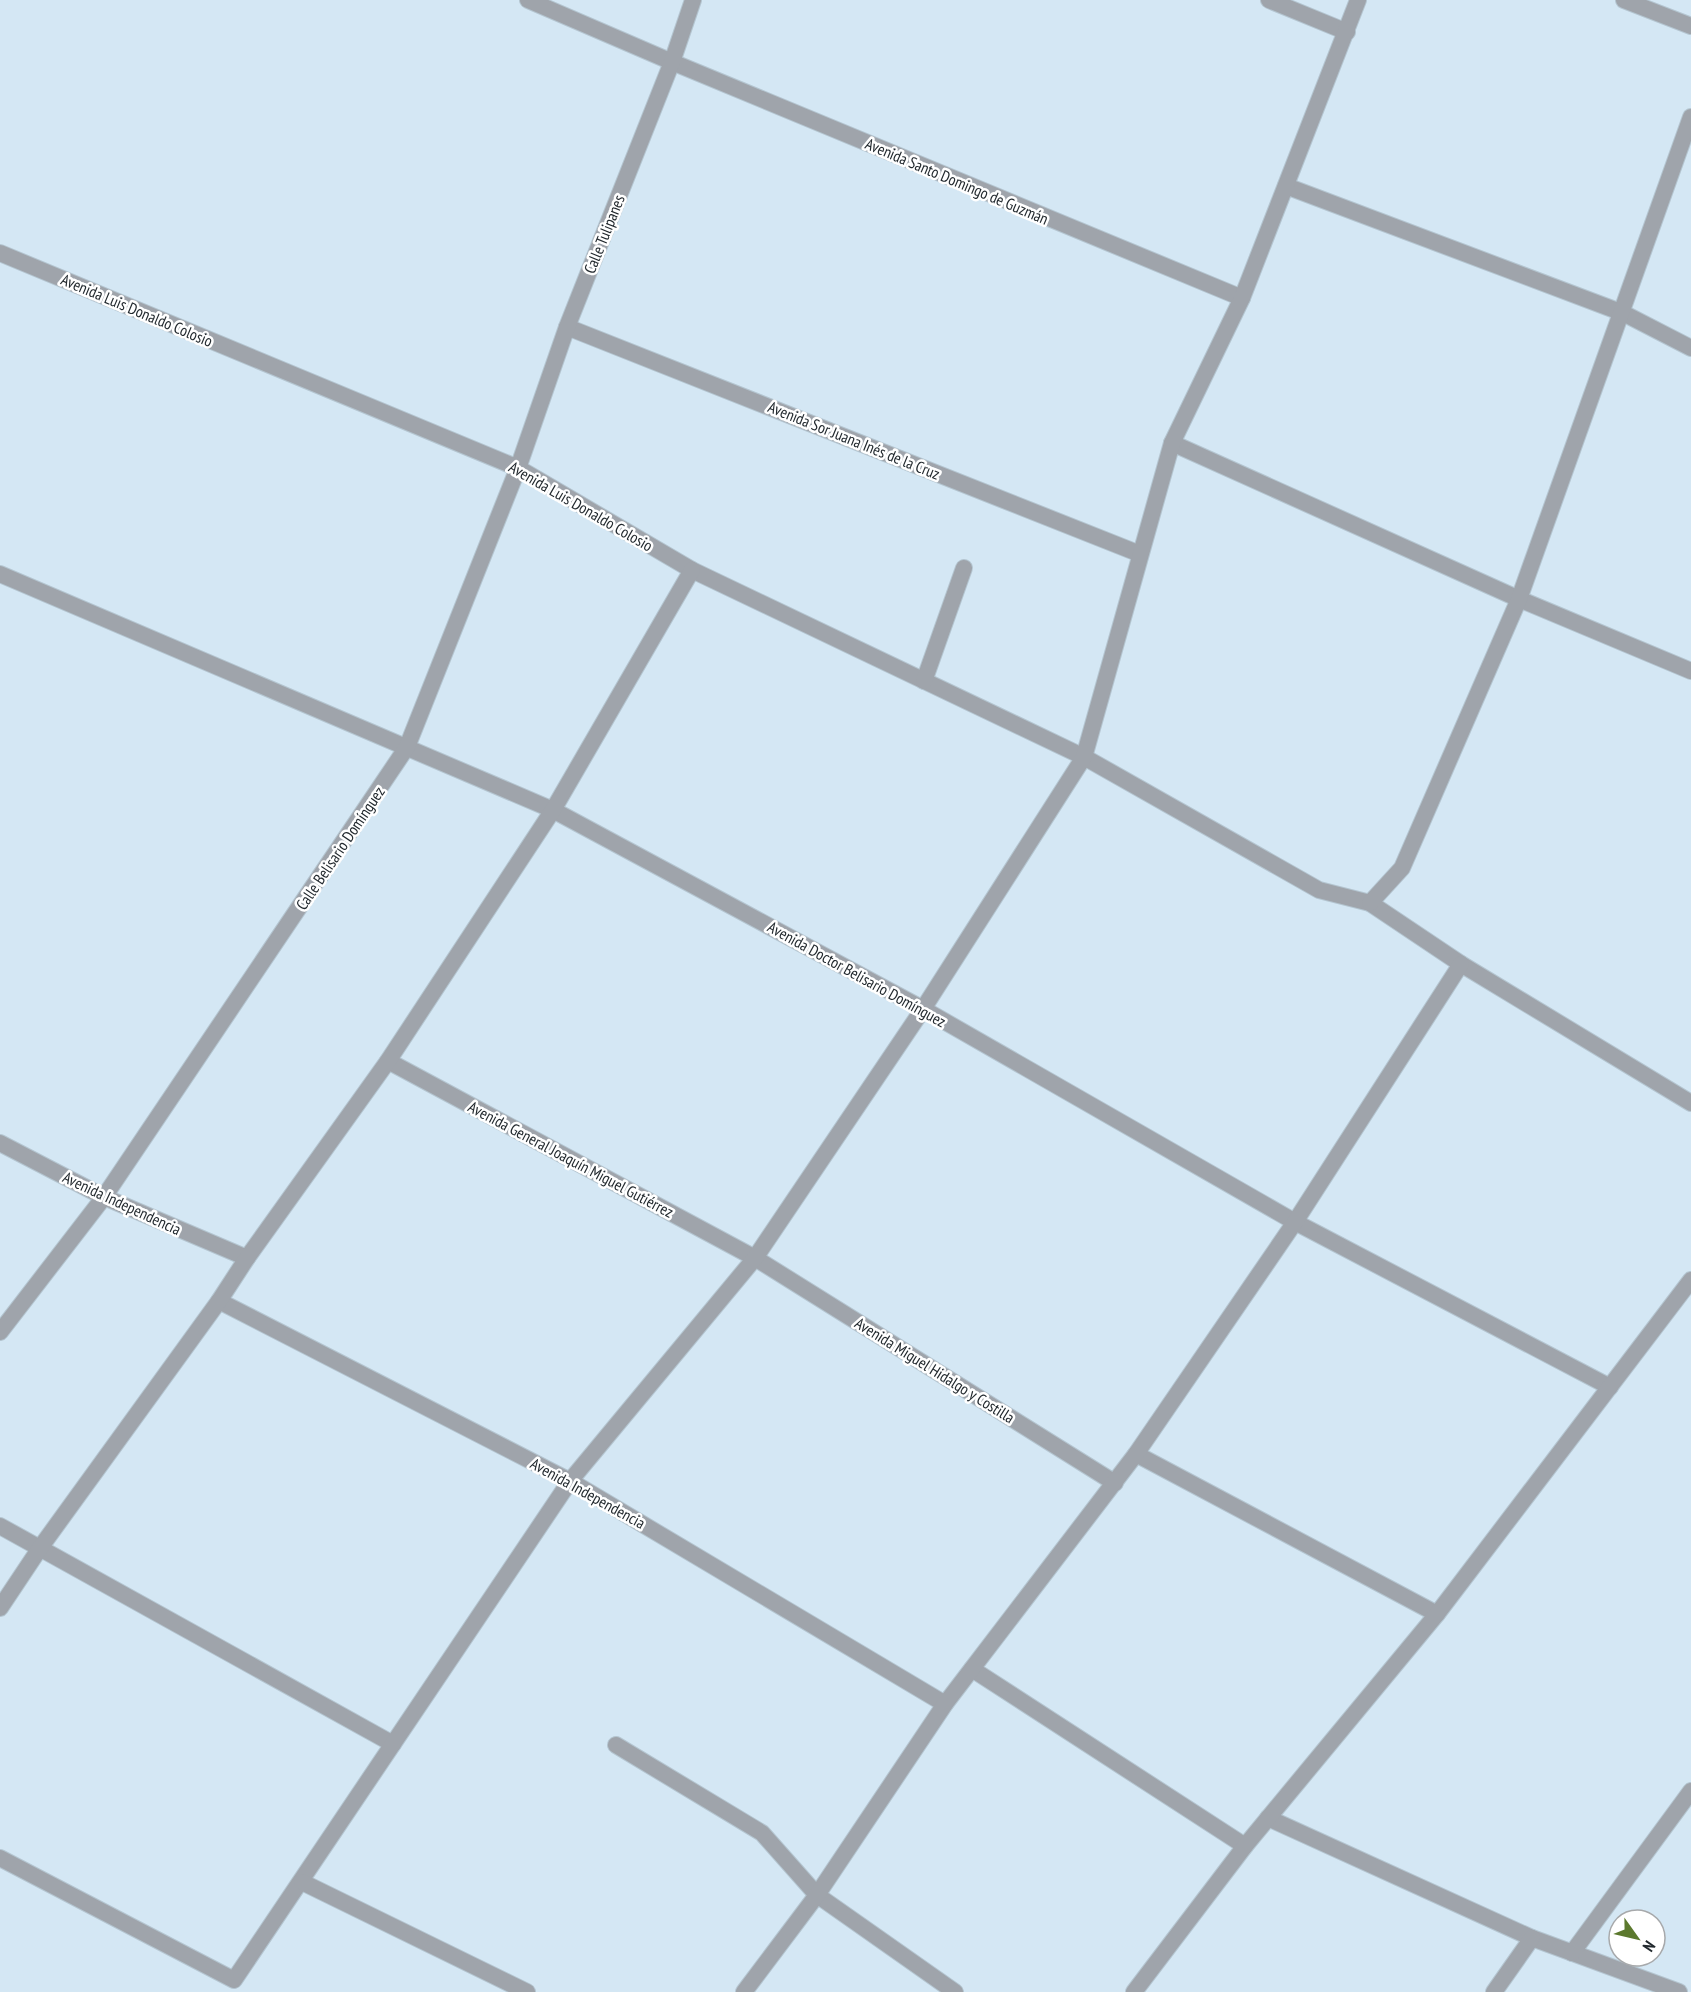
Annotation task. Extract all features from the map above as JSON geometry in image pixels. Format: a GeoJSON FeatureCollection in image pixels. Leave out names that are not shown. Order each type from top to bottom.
{"type":"FeatureCollection","features":[{"type":"Feature","properties":{"kind":"street","name":"Avenida Santo Domingo de Guzmán"},"geometry":{"type":"LineString","coordinates":[[528,0],[1242,298]]}},
{"type":"Feature","properties":{"kind":"street","name":"Calle Tulipanes"},"geometry":{"type":"LineString","coordinates":[[518,468],[567,327],[672,62],[693,0]]}},
{"type":"Feature","properties":{"kind":"street"},"geometry":{"type":"LineString","coordinates":[[1269,0],[1347,32]]}},
{"type":"Feature","properties":{"kind":"street"},"geometry":{"type":"LineString","coordinates":[[0,1858],[234,1980],[570,1481],[755,1258],[922,1009],[1084,757],[1172,443],[1242,298],[1358,0]]}},
{"type":"Feature","properties":{"kind":"street"},"geometry":{"type":"LineString","coordinates":[[1624,0],[1691,27]]}},
{"type":"Feature","properties":{"kind":"street"},"geometry":{"type":"LineString","coordinates":[[1370,903],[1402,868],[1519,599],[1623,313],[1691,117]]}},
{"type":"Feature","properties":{"kind":"street"},"geometry":{"type":"LineString","coordinates":[[1286,186],[1623,313],[1691,348]]}},
{"type":"Feature","properties":{"kind":"street","name":"Avenida Luis Donaldo Colosio"},"geometry":{"type":"LineString","coordinates":[[0,253],[518,468],[692,570],[1084,757],[1319,890],[1370,903],[1461,964],[1691,1103]]}},
{"type":"Feature","properties":{"kind":"street","name":"Avenida Sor Juana Inés de la Cruz"},"geometry":{"type":"LineString","coordinates":[[567,327],[1140,554]]}},
{"type":"Feature","properties":{"kind":"street"},"geometry":{"type":"LineString","coordinates":[[1172,443],[1519,599],[1691,672]]}},
{"type":"Feature","properties":{"kind":"street","name":"Calle Belisario Domínguez"},"geometry":{"type":"LineString","coordinates":[[0,1332],[104,1197],[407,747],[518,468]]}},
{"type":"Feature","properties":{"kind":"street"},"geometry":{"type":"LineString","coordinates":[[924,681],[964,568]]}},
{"type":"Feature","properties":{"kind":"street"},"geometry":{"type":"LineString","coordinates":[[0,1608],[40,1548],[219,1301],[246,1258],[388,1061],[553,810],[692,570]]}},
{"type":"Feature","properties":{"kind":"street","name":"Avenida Doctor Belisario Domínguez"},"geometry":{"type":"LineString","coordinates":[[0,574],[553,810],[922,1009],[1295,1222],[1610,1386]]}},
{"type":"Feature","properties":{"kind":"street"},"geometry":{"type":"LineString","coordinates":[[744,1992],[817,1894],[945,1704],[1136,1454],[1295,1222],[1461,964]]}},
{"type":"Feature","properties":{"kind":"street","name":"Avenida General Joaquín Miguel Gutiérrez"},"geometry":{"type":"LineString","coordinates":[[388,1061],[755,1258]]}},
{"type":"Feature","properties":{"kind":"street","name":"Avenida Independencia"},"geometry":{"type":"LineString","coordinates":[[0,1143],[104,1197],[246,1258]]}},
{"type":"Feature","properties":{"kind":"street","name":"Avenida Miguel Hidalgo y Costilla"},"geometry":{"type":"LineString","coordinates":[[755,1258],[1115,1483]]}},
{"type":"Feature","properties":{"kind":"street"},"geometry":{"type":"LineString","coordinates":[[1134,1992],[1245,1846],[1437,1614],[1691,1280]]}},
{"type":"Feature","properties":{"kind":"street","name":"Avenida Independencia"},"geometry":{"type":"LineString","coordinates":[[219,1301],[570,1481],[945,1704]]}},
{"type":"Feature","properties":{"kind":"street"},"geometry":{"type":"LineString","coordinates":[[1136,1454],[1437,1614]]}},
{"type":"Feature","properties":{"kind":"street"},"geometry":{"type":"LineString","coordinates":[[0,1526],[393,1744]]}},
{"type":"Feature","properties":{"kind":"street"},"geometry":{"type":"LineString","coordinates":[[972,1669],[1245,1846]]}},
{"type":"Feature","properties":{"kind":"street"},"geometry":{"type":"LineString","coordinates":[[616,1745],[762,1833],[817,1894],[955,1992]]}},
{"type":"Feature","properties":{"kind":"street"},"geometry":{"type":"LineString","coordinates":[[1572,1953],[1691,1791]]}},
{"type":"Feature","properties":{"kind":"street"},"geometry":{"type":"LineString","coordinates":[[1268,1818],[1533,1938],[1680,1992]]}},
{"type":"Feature","properties":{"kind":"street"},"geometry":{"type":"LineString","coordinates":[[302,1882],[527,1992]]}},
{"type":"Feature","properties":{"kind":"street"},"geometry":{"type":"LineString","coordinates":[[1494,1992],[1533,1938]]}}]}
